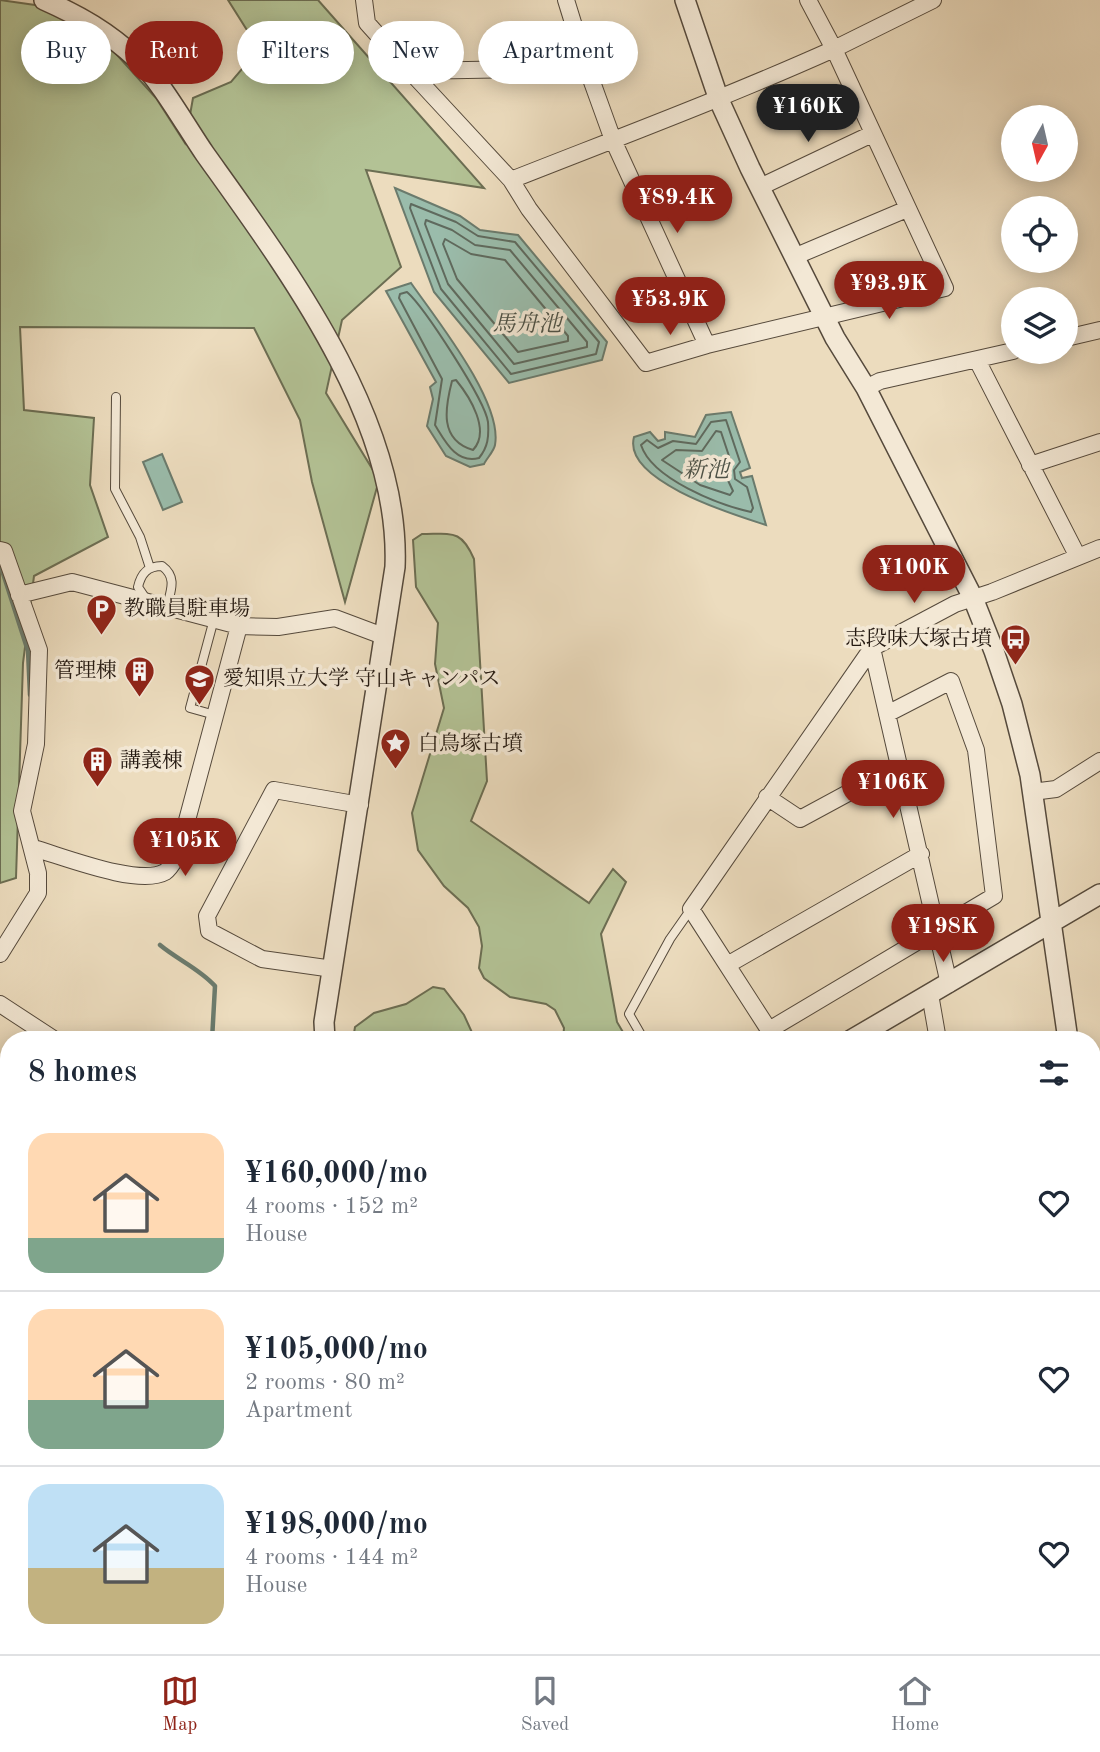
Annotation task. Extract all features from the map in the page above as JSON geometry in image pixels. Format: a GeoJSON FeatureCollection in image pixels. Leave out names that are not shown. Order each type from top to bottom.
{"type":"FeatureCollection","features":[{"type":"Feature","properties":{"kind":"street"},"geometry":{"type":"LineString","coordinates":[[44,0],[89,20],[140,61],[290,274],[359,403],[388,484],[396,536],[395,567],[324,1022],[325,1031]]}},
{"type":"Feature","properties":{"kind":"street"},"geometry":{"type":"LineString","coordinates":[[365,0],[368,24]]}},
{"type":"Feature","properties":{"kind":"street"},"geometry":{"type":"LineString","coordinates":[[566,0],[572,21]]}},
{"type":"Feature","properties":{"kind":"street"},"geometry":{"type":"LineString","coordinates":[[685,0],[719,100],[760,187],[825,317],[866,388],[973,598],[1012,704],[1032,792],[1054,921],[1067,1031]]}},
{"type":"Feature","properties":{"kind":"street"},"geometry":{"type":"LineString","coordinates":[[422,84],[511,180],[529,209],[646,363],[707,345],[945,288],[834,49],[808,0]]}},
{"type":"Feature","properties":{"kind":"street"},"geometry":{"type":"LineString","coordinates":[[511,180],[719,100],[834,49],[910,5],[933,0]]}},
{"type":"Feature","properties":{"kind":"street"},"geometry":{"type":"LineString","coordinates":[[593,84],[613,140],[707,345]]}},
{"type":"Feature","properties":{"kind":"street"},"geometry":{"type":"LineString","coordinates":[[760,187],[872,134]]}},
{"type":"Feature","properties":{"kind":"street"},"geometry":{"type":"LineString","coordinates":[[796,256],[907,209]]}},
{"type":"Feature","properties":{"kind":"street"},"geometry":{"type":"LineString","coordinates":[[1078,335],[1100,330]]}},
{"type":"Feature","properties":{"kind":"street"},"geometry":{"type":"LineString","coordinates":[[866,388],[880,381],[1001,354]]}},
{"type":"Feature","properties":{"kind":"street"},"geometry":{"type":"LineString","coordinates":[[976,360],[1078,557]]}},
{"type":"Feature","properties":{"kind":"street"},"geometry":{"type":"LineString","coordinates":[[1030,465],[1100,442]]}},
{"type":"Feature","properties":{"kind":"street"},"geometry":{"type":"LineString","coordinates":[[887,714],[951,681],[976,750],[995,896],[769,1030],[729,964],[691,909],[767,797],[872,648],[955,604],[1100,548]]}},
{"type":"Feature","properties":{"kind":"street"},"geometry":{"type":"LineString","coordinates":[[0,550],[4,551],[38,650],[36,744],[22,811],[38,873],[38,893],[0,954]]}},
{"type":"Feature","properties":{"kind":"street"},"geometry":{"type":"LineString","coordinates":[[19,595],[72,582],[239,626],[278,627],[335,618],[383,636]]}},
{"type":"Feature","properties":{"kind":"street"},"geometry":{"type":"LineString","coordinates":[[33,848],[138,877],[163,873],[178,854],[239,626]]}},
{"type":"Feature","properties":{"kind":"street"},"geometry":{"type":"LineString","coordinates":[[872,648],[949,984]]}},
{"type":"Feature","properties":{"kind":"street"},"geometry":{"type":"LineString","coordinates":[[1032,792],[1056,789],[1100,761]]}},
{"type":"Feature","properties":{"kind":"street"},"geometry":{"type":"LineString","coordinates":[[767,797],[800,819],[898,766]]}},
{"type":"Feature","properties":{"kind":"street"},"geometry":{"type":"LineString","coordinates":[[333,969],[262,958],[209,931],[207,916],[275,790],[360,804]]}},
{"type":"Feature","properties":{"kind":"street"},"geometry":{"type":"LineString","coordinates":[[729,964],[921,854]]}},
{"type":"Feature","properties":{"kind":"street"},"geometry":{"type":"LineString","coordinates":[[866,1031],[1100,894]]}},
{"type":"Feature","properties":{"kind":"street"},"geometry":{"type":"LineString","coordinates":[[930,994],[936,1031]]}},
{"type":"Feature","properties":{"kind":"street"},"geometry":{"type":"LineString","coordinates":[[0,1004],[41,1031]]}},
{"type":"Feature","properties":{"kind":"lane"},"geometry":{"type":"LineString","coordinates":[[116,397],[115,489],[140,537],[150,568]]}},
{"type":"Feature","properties":{"kind":"lane"},"geometry":{"type":"LineString","coordinates":[[146,600],[138,587],[141,576],[150,568],[162,566],[171,576],[167,606]]}},
{"type":"Feature","properties":{"kind":"lane"},"geometry":{"type":"LineString","coordinates":[[214,619],[190,708],[215,715]]}},
{"type":"Feature","properties":{"kind":"lane"},"geometry":{"type":"LineString","coordinates":[[639,1031],[629,1014],[670,939],[691,909]]}},
{"type":"Feature","properties":{"kind":"shaded area"},"geometry":{"type":"Polygon","coordinates":[[[0,0],[35,5],[69,21],[21,21],[21,84],[111,84],[111,48],[125,64],[125,84],[143,84],[156,98],[185,143],[193,98],[231,82],[237,75],[237,84],[354,84],[354,41],[368,57],[368,84],[392,84],[484,188],[366,170],[401,267],[342,320],[326,393],[379,480],[345,602],[312,482],[300,420],[254,328],[20,327],[24,410],[94,418],[90,485],[108,537],[34,576],[23,663],[16,878],[0,883],[0,0]]]}},
{"type":"Feature","properties":{"kind":"shaded area"},"geometry":{"type":"Polygon","coordinates":[[[228,0],[318,0],[337,21],[241,21],[228,0]]]}},
{"type":"Feature","properties":{"kind":"shaded area"},"geometry":{"type":"Polygon","coordinates":[[[422,534],[454,535],[465,542],[474,559],[487,781],[471,821],[589,903],[613,869],[626,882],[601,934],[617,1022],[622,1031],[564,1031],[555,1010],[546,1004],[510,997],[484,978],[479,968],[482,946],[479,927],[468,908],[444,886],[418,850],[412,813],[444,708],[435,664],[438,623],[416,587],[413,540],[422,534]]]}},
{"type":"Feature","properties":{"kind":"shaded area"},"geometry":{"type":"Polygon","coordinates":[[[433,987],[444,989],[464,1015],[471,1031],[354,1031],[355,1027],[374,1013],[406,1004],[433,987]]]}},
{"type":"Feature","properties":{"kind":"water","name":"馬舟池"},"geometry":{"type":"Polygon","coordinates":[[[395,188],[460,216],[480,230],[518,235],[607,342],[602,360],[509,383],[434,292],[395,188]]]}},
{"type":"Feature","properties":{"kind":"water"},"geometry":{"type":"Polygon","coordinates":[[[411,283],[465,361],[489,407],[495,427],[495,445],[484,464],[470,467],[446,456],[427,426],[433,399],[430,387],[436,382],[386,291],[411,283]]]}},
{"type":"Feature","properties":{"kind":"water","name":"新池"},"geometry":{"type":"Polygon","coordinates":[[[731,412],[750,468],[740,472],[742,478],[752,476],[766,525],[707,504],[662,482],[645,468],[635,453],[634,437],[650,432],[658,441],[665,439],[665,432],[695,437],[706,415],[731,412]]]}},
{"type":"Feature","properties":{"kind":"water"},"geometry":{"type":"Polygon","coordinates":[[[162,454],[182,502],[163,510],[143,462],[162,454]]]}},
{"type":"Feature","properties":{"kind":"waterway"},"geometry":{"type":"LineString","coordinates":[[0,564],[28,651],[30,695]]}},
{"type":"Feature","properties":{"kind":"waterway"},"geometry":{"type":"LineString","coordinates":[[160,945],[215,986],[212,1031]]}},
{"type":"Feature","properties":{"kind":"place","name":"教職員駐車場"},"geometry":{"type":"Point","coordinates":[101,636]}},
{"type":"Feature","properties":{"kind":"place","name":"志段味大塚古墳"},"geometry":{"type":"Point","coordinates":[1015,666]}},
{"type":"Feature","properties":{"kind":"place","name":"管理棟"},"geometry":{"type":"Point","coordinates":[140,698]}},
{"type":"Feature","properties":{"kind":"place","name":"愛知県立大学 守山キャンパス"},"geometry":{"type":"Point","coordinates":[200,706]}},
{"type":"Feature","properties":{"kind":"place","name":"白鳥塚古墳"},"geometry":{"type":"Point","coordinates":[395,771]}},
{"type":"Feature","properties":{"kind":"place","name":"講義棟"},"geometry":{"type":"Point","coordinates":[97,788]}}]}
